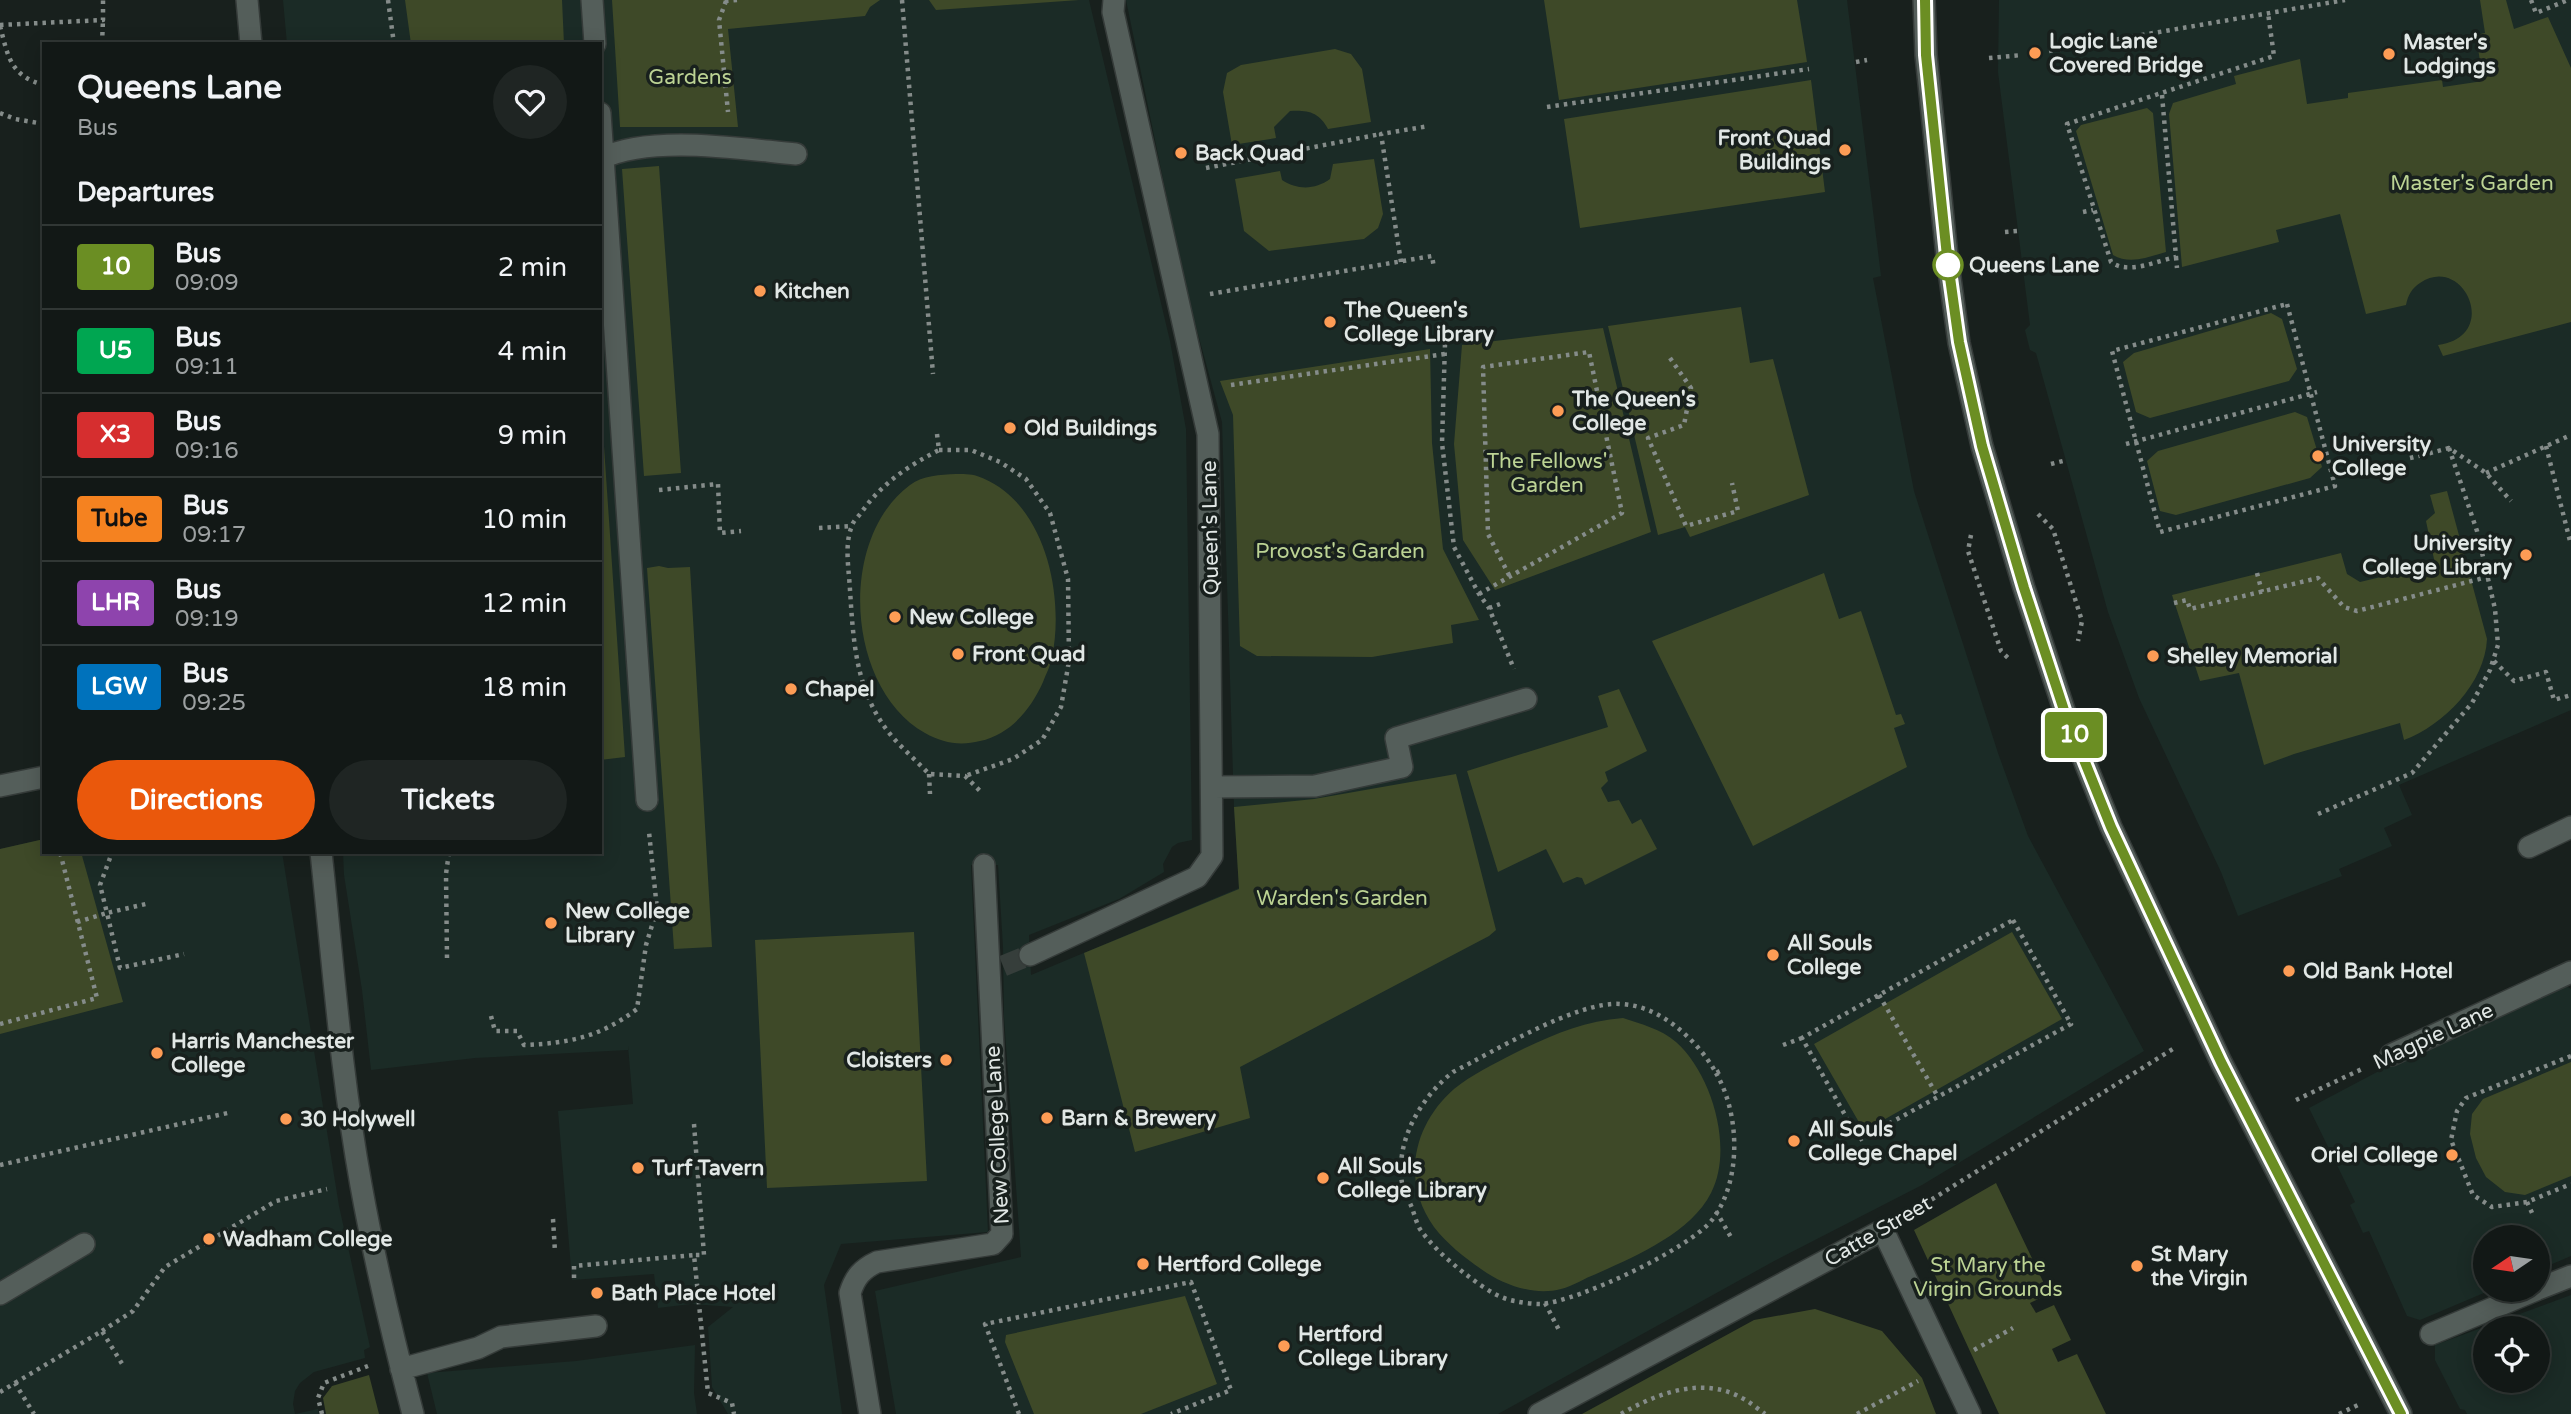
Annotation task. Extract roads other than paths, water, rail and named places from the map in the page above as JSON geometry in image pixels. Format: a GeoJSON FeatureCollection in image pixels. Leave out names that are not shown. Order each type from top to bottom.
{"type":"FeatureCollection","features":[{"type":"Feature","properties":{"kind":"street"},"geometry":{"type":"LineString","coordinates":[[247,0],[251,42]]}},
{"type":"Feature","properties":{"kind":"street"},"geometry":{"type":"LineString","coordinates":[[592,0],[595,42]]}},
{"type":"Feature","properties":{"kind":"street","name":"Queen's Lane"},"geometry":{"type":"LineString","coordinates":[[1030,955],[1197,877],[1212,856],[1208,434],[1113,12],[1114,0]]}},
{"type":"Feature","properties":{"kind":"street"},"geometry":{"type":"LineString","coordinates":[[1924,0],[1926,55],[1959,342],[1982,446],[2024,588],[2077,743],[2111,827],[2206,1030],[2401,1414]]}},
{"type":"Feature","properties":{"kind":"street"},"geometry":{"type":"LineString","coordinates":[[647,800],[602,158],[621,150],[695,145],[796,154]]}},
{"type":"Feature","properties":{"kind":"street"},"geometry":{"type":"LineString","coordinates":[[1213,787],[1315,786],[1402,767],[1396,738],[1526,699]]}},
{"type":"Feature","properties":{"kind":"street"},"geometry":{"type":"LineString","coordinates":[[0,786],[42,777]]}},
{"type":"Feature","properties":{"kind":"street"},"geometry":{"type":"LineString","coordinates":[[2529,846],[2571,827]]}},
{"type":"Feature","properties":{"kind":"street"},"geometry":{"type":"LineString","coordinates":[[321,854],[344,1071],[360,1184],[380,1284],[413,1414]]}},
{"type":"Feature","properties":{"kind":"street","name":"New College Lane"},"geometry":{"type":"LineString","coordinates":[[870,1414],[850,1293],[854,1281],[864,1268],[877,1262],[993,1244],[1002,1234],[996,970],[984,865]]}},
{"type":"Feature","properties":{"kind":"street","name":"Magpie Lane"},"geometry":{"type":"LineString","coordinates":[[2391,1055],[2571,972]]}},
{"type":"Feature","properties":{"kind":"street","name":"Catte Street"},"geometry":{"type":"LineString","coordinates":[[1539,1414],[1883,1230],[1970,1414]]}},
{"type":"Feature","properties":{"kind":"street"},"geometry":{"type":"LineString","coordinates":[[0,1294],[84,1244]]}},
{"type":"Feature","properties":{"kind":"street"},"geometry":{"type":"LineString","coordinates":[[2550,1284],[2571,1276]]}},
{"type":"Feature","properties":{"kind":"street"},"geometry":{"type":"LineString","coordinates":[[2431,1334],[2506,1302]]}},
{"type":"Feature","properties":{"kind":"street"},"geometry":{"type":"LineString","coordinates":[[401,1369],[478,1348],[501,1337],[596,1326]]}},
{"type":"Feature","properties":{"kind":"tunnel"},"geometry":{"type":"LineString","coordinates":[[1003,966],[1030,955]]}},
{"type":"Feature","properties":{"kind":"place","name":"Logic Lane Covered Bridge"},"geometry":{"type":"Point","coordinates":[2035,53]}},
{"type":"Feature","properties":{"kind":"place","name":"Master's Lodgings"},"geometry":{"type":"Point","coordinates":[2389,54]}},
{"type":"Feature","properties":{"kind":"place","name":"Front Quad Buildings"},"geometry":{"type":"Point","coordinates":[1845,150]}},
{"type":"Feature","properties":{"kind":"place","name":"Back Quad"},"geometry":{"type":"Point","coordinates":[1181,153]}},
{"type":"Feature","properties":{"kind":"place","name":"Queens Lane"},"geometry":{"type":"Point","coordinates":[1948,265]}},
{"type":"Feature","properties":{"kind":"place","name":"Kitchen"},"geometry":{"type":"Point","coordinates":[760,291]}},
{"type":"Feature","properties":{"kind":"place","name":"The Queen's College Library"},"geometry":{"type":"Point","coordinates":[1330,322]}},
{"type":"Feature","properties":{"kind":"place","name":"The Queen's College"},"geometry":{"type":"Point","coordinates":[1558,411]}},
{"type":"Feature","properties":{"kind":"place","name":"Old Buildings"},"geometry":{"type":"Point","coordinates":[1010,428]}},
{"type":"Feature","properties":{"kind":"place","name":"University College"},"geometry":{"type":"Point","coordinates":[2318,456]}},
{"type":"Feature","properties":{"kind":"place","name":"University College Library"},"geometry":{"type":"Point","coordinates":[2526,555]}},
{"type":"Feature","properties":{"kind":"place","name":"New College"},"geometry":{"type":"Point","coordinates":[895,617]}},
{"type":"Feature","properties":{"kind":"place","name":"Front Quad"},"geometry":{"type":"Point","coordinates":[958,654]}},
{"type":"Feature","properties":{"kind":"place","name":"Shelley Memorial"},"geometry":{"type":"Point","coordinates":[2153,656]}},
{"type":"Feature","properties":{"kind":"place","name":"Chapel"},"geometry":{"type":"Point","coordinates":[791,689]}},
{"type":"Feature","properties":{"kind":"place","name":"New College Library"},"geometry":{"type":"Point","coordinates":[551,923]}},
{"type":"Feature","properties":{"kind":"place","name":"All Souls College"},"geometry":{"type":"Point","coordinates":[1773,955]}},
{"type":"Feature","properties":{"kind":"place","name":"Old Bank Hotel"},"geometry":{"type":"Point","coordinates":[2289,971]}},
{"type":"Feature","properties":{"kind":"place","name":"Harris Manchester College"},"geometry":{"type":"Point","coordinates":[157,1053]}},
{"type":"Feature","properties":{"kind":"place","name":"Cloisters"},"geometry":{"type":"Point","coordinates":[946,1060]}},
{"type":"Feature","properties":{"kind":"place","name":"Barn & Brewery"},"geometry":{"type":"Point","coordinates":[1047,1118]}},
{"type":"Feature","properties":{"kind":"place","name":"30 Holywell"},"geometry":{"type":"Point","coordinates":[286,1119]}},
{"type":"Feature","properties":{"kind":"place","name":"All Souls College Chapel"},"geometry":{"type":"Point","coordinates":[1794,1141]}},
{"type":"Feature","properties":{"kind":"place","name":"Oriel College"},"geometry":{"type":"Point","coordinates":[2452,1155]}},
{"type":"Feature","properties":{"kind":"place","name":"Turf Tavern"},"geometry":{"type":"Point","coordinates":[638,1168]}},
{"type":"Feature","properties":{"kind":"place","name":"All Souls College Library"},"geometry":{"type":"Point","coordinates":[1323,1178]}},
{"type":"Feature","properties":{"kind":"place","name":"Wadham College"},"geometry":{"type":"Point","coordinates":[209,1239]}},
{"type":"Feature","properties":{"kind":"place","name":"Hertford College"},"geometry":{"type":"Point","coordinates":[1143,1264]}},
{"type":"Feature","properties":{"kind":"place","name":"St Mary the Virgin"},"geometry":{"type":"Point","coordinates":[2137,1266]}},
{"type":"Feature","properties":{"kind":"place","name":"Bath Place Hotel"},"geometry":{"type":"Point","coordinates":[597,1293]}},
{"type":"Feature","properties":{"kind":"place","name":"Hertford College Library"},"geometry":{"type":"Point","coordinates":[1284,1346]}},
{"type":"Feature","properties":{"kind":"park label","name":"Gardens"},"geometry":{"type":"Point","coordinates":[690,77]}},
{"type":"Feature","properties":{"kind":"park label","name":"Master's Garden"},"geometry":{"type":"Point","coordinates":[2472,183]}},
{"type":"Feature","properties":{"kind":"park label","name":"The Fellows' Garden"},"geometry":{"type":"Point","coordinates":[1547,473]}},
{"type":"Feature","properties":{"kind":"park label","name":"Provost's Garden"},"geometry":{"type":"Point","coordinates":[1340,551]}},
{"type":"Feature","properties":{"kind":"park label","name":"Warden's Garden"},"geometry":{"type":"Point","coordinates":[1342,898]}},
{"type":"Feature","properties":{"kind":"park label","name":"St Mary the Virgin Grounds"},"geometry":{"type":"Point","coordinates":[1988,1277]}}]}
